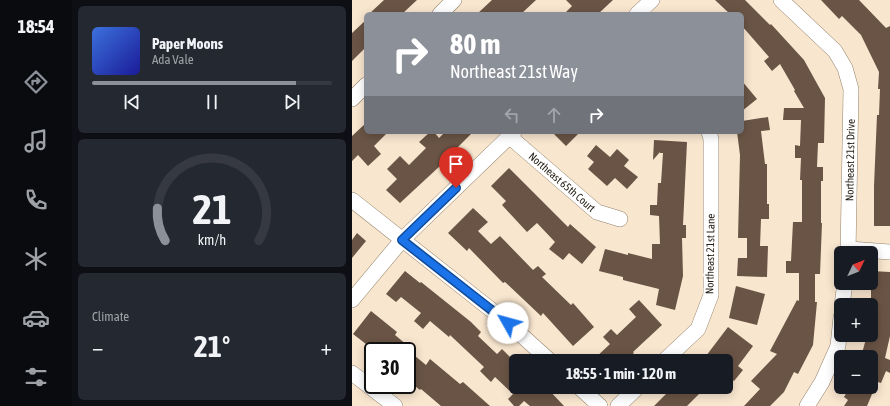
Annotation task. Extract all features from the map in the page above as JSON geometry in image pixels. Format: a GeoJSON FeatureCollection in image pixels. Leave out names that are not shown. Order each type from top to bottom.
{"type":"FeatureCollection","features":[{"type":"Feature","properties":{"kind":"street"},"geometry":{"type":"LineString","coordinates":[[442,12],[454,0]]}},
{"type":"Feature","properties":{"kind":"street"},"geometry":{"type":"LineString","coordinates":[[639,12],[652,0]]}},
{"type":"Feature","properties":{"kind":"street","name":"Northeast 21st Drive"},"geometry":{"type":"LineString","coordinates":[[781,0],[835,51],[845,68],[851,89],[849,246]]}},
{"type":"Feature","properties":{"kind":"street"},"geometry":{"type":"LineString","coordinates":[[352,99],[364,87]]}},
{"type":"Feature","properties":{"kind":"street"},"geometry":{"type":"LineString","coordinates":[[352,300],[402,240],[512,134]]}},
{"type":"Feature","properties":{"kind":"street","name":"Northeast 65th Court"},"geometry":{"type":"LineString","coordinates":[[512,134],[597,212],[620,219]]}},
{"type":"Feature","properties":{"kind":"street","name":"Northeast 21st Lane"},"geometry":{"type":"LineString","coordinates":[[671,354],[698,329],[711,295],[711,139],[709,134]]}},
{"type":"Feature","properties":{"kind":"street"},"geometry":{"type":"LineString","coordinates":[[352,200],[508,323],[542,354]]}},
{"type":"Feature","properties":{"kind":"street"},"geometry":{"type":"LineString","coordinates":[[878,252],[890,252]]}},
{"type":"Feature","properties":{"kind":"street"},"geometry":{"type":"LineString","coordinates":[[807,406],[822,382],[838,342]]}},
{"type":"Feature","properties":{"kind":"street"},"geometry":{"type":"LineString","coordinates":[[352,373],[395,406]]}},
{"type":"Feature","properties":{"kind":"street"},"geometry":{"type":"LineString","coordinates":[[587,394],[600,406]]}},
{"type":"Feature","properties":{"kind":"street"},"geometry":{"type":"LineString","coordinates":[[618,406],[631,394]]}},
{"type":"Feature","properties":{"kind":"building"},"geometry":{"type":"Polygon","coordinates":[[[384,0],[417,0],[404,12],[371,12],[384,0]]]}},
{"type":"Feature","properties":{"kind":"building"},"geometry":{"type":"Polygon","coordinates":[[[492,0],[536,0],[523,12],[479,12],[492,0]]]}},
{"type":"Feature","properties":{"kind":"building"},"geometry":{"type":"Polygon","coordinates":[[[566,0],[613,0],[600,12],[566,12],[572,6],[566,0]]]}},
{"type":"Feature","properties":{"kind":"building"},"geometry":{"type":"Polygon","coordinates":[[[715,0],[745,0],[770,25],[771,24],[804,60],[825,98],[824,143],[818,143],[817,167],[823,167],[823,181],[821,181],[822,223],[820,274],[815,274],[815,302],[817,302],[813,345],[798,374],[794,372],[784,392],[770,406],[744,406],[760,389],[751,381],[777,354],[770,351],[797,300],[799,301],[799,273],[786,273],[786,261],[791,261],[793,222],[802,222],[802,180],[800,180],[801,158],[795,158],[795,145],[800,146],[801,120],[783,120],[784,108],[804,108],[780,64],[772,71],[764,61],[769,57],[744,28],[744,12],[728,12],[715,0]]]}},
{"type":"Feature","properties":{"kind":"building"},"geometry":{"type":"Polygon","coordinates":[[[821,0],[859,0],[886,28],[890,26],[890,226],[874,226],[877,115],[879,115],[880,89],[878,89],[879,72],[861,35],[842,16],[839,19],[821,0]]]}},
{"type":"Feature","properties":{"kind":"building"},"geometry":{"type":"Polygon","coordinates":[[[364,22],[364,49],[352,61],[352,33],[364,22]]]}},
{"type":"Feature","properties":{"kind":"building"},"geometry":{"type":"Polygon","coordinates":[[[744,83],[757,99],[744,109],[744,83]]]}},
{"type":"Feature","properties":{"kind":"building"},"geometry":{"type":"Polygon","coordinates":[[[768,117],[770,130],[761,131],[765,164],[767,164],[767,204],[769,204],[769,219],[761,219],[760,246],[768,246],[767,277],[737,276],[738,258],[747,258],[747,238],[738,238],[740,155],[737,134],[744,134],[744,121],[768,117]]]}},
{"type":"Feature","properties":{"kind":"building"},"geometry":{"type":"Polygon","coordinates":[[[364,125],[364,134],[386,134],[374,146],[381,154],[368,166],[358,155],[352,161],[352,136],[364,125]]]}},
{"type":"Feature","properties":{"kind":"building"},"geometry":{"type":"Polygon","coordinates":[[[428,134],[436,134],[439,138],[443,134],[471,134],[453,152],[454,153],[400,203],[386,190],[397,179],[387,169],[400,156],[409,165],[426,148],[419,142],[428,134]]]}},
{"type":"Feature","properties":{"kind":"building"},"geometry":{"type":"Polygon","coordinates":[[[554,134],[578,134],[566,146],[554,134]]]}},
{"type":"Feature","properties":{"kind":"building"},"geometry":{"type":"Polygon","coordinates":[[[654,140],[687,142],[683,225],[686,225],[686,238],[682,238],[683,276],[675,310],[656,305],[659,289],[623,280],[623,277],[599,271],[605,249],[652,259],[652,244],[660,244],[659,216],[650,215],[650,205],[657,205],[658,183],[661,183],[663,153],[660,152],[653,160],[654,140]]]}},
{"type":"Feature","properties":{"kind":"building"},"geometry":{"type":"Polygon","coordinates":[[[596,145],[610,157],[617,149],[629,160],[624,166],[638,177],[627,189],[615,178],[607,186],[588,169],[594,162],[587,156],[596,145]]]}},
{"type":"Feature","properties":{"kind":"building"},"geometry":{"type":"Polygon","coordinates":[[[509,168],[568,227],[570,224],[596,247],[582,264],[569,253],[563,260],[549,249],[555,242],[537,223],[527,232],[502,205],[506,201],[491,186],[509,168]]]}},
{"type":"Feature","properties":{"kind":"building"},"geometry":{"type":"Polygon","coordinates":[[[473,208],[488,222],[478,231],[491,244],[500,236],[533,270],[538,266],[546,274],[542,277],[571,305],[573,303],[594,327],[573,346],[543,313],[541,316],[505,282],[503,283],[469,248],[467,251],[448,233],[473,208]]]}},
{"type":"Feature","properties":{"kind":"building"},"geometry":{"type":"Polygon","coordinates":[[[357,233],[366,241],[352,258],[352,240],[357,233]]]}},
{"type":"Feature","properties":{"kind":"building"},"geometry":{"type":"Polygon","coordinates":[[[405,271],[420,283],[421,282],[471,322],[481,332],[478,336],[497,354],[502,349],[509,356],[509,390],[495,377],[491,382],[480,371],[484,367],[450,335],[449,337],[430,321],[423,329],[414,321],[421,313],[401,297],[396,302],[386,294],[405,271]]]}},
{"type":"Feature","properties":{"kind":"building"},"geometry":{"type":"Polygon","coordinates":[[[878,271],[890,272],[890,336],[885,358],[890,360],[890,373],[886,371],[881,383],[878,382],[878,350],[863,350],[865,342],[878,342],[878,298],[871,298],[871,290],[878,290],[878,271]]]}},
{"type":"Feature","properties":{"kind":"building"},"geometry":{"type":"Polygon","coordinates":[[[736,286],[765,294],[757,325],[729,318],[736,286]]]}},
{"type":"Feature","properties":{"kind":"building"},"geometry":{"type":"Polygon","coordinates":[[[639,300],[662,325],[633,352],[633,354],[599,354],[610,344],[603,337],[611,329],[617,335],[636,317],[629,309],[639,300]]]}},
{"type":"Feature","properties":{"kind":"building"},"geometry":{"type":"Polygon","coordinates":[[[371,311],[397,332],[395,335],[403,342],[364,342],[353,334],[371,311]]]}},
{"type":"Feature","properties":{"kind":"building"},"geometry":{"type":"Polygon","coordinates":[[[728,327],[753,346],[738,366],[743,370],[734,381],[733,354],[708,354],[728,327]]]}},
{"type":"Feature","properties":{"kind":"building"},"geometry":{"type":"Polygon","coordinates":[[[416,357],[426,365],[430,359],[460,384],[463,382],[490,406],[441,406],[421,389],[420,390],[416,387],[416,357]]]}},
{"type":"Feature","properties":{"kind":"building"},"geometry":{"type":"Polygon","coordinates":[[[513,394],[553,394],[564,406],[530,406],[524,401],[519,406],[514,406],[508,399],[513,394]]]}},
{"type":"Feature","properties":{"kind":"building"},"geometry":{"type":"Polygon","coordinates":[[[666,394],[699,394],[687,406],[654,406],[666,394]]]}},
{"type":"Feature","properties":{"kind":"building"},"geometry":{"type":"Polygon","coordinates":[[[846,394],[872,394],[867,406],[844,406],[848,400],[844,397],[846,394]]]}},
{"type":"Feature","properties":{"kind":"route"},"geometry":{"type":"LineString","coordinates":[[456,188],[402,240],[508,323]]}}]}
